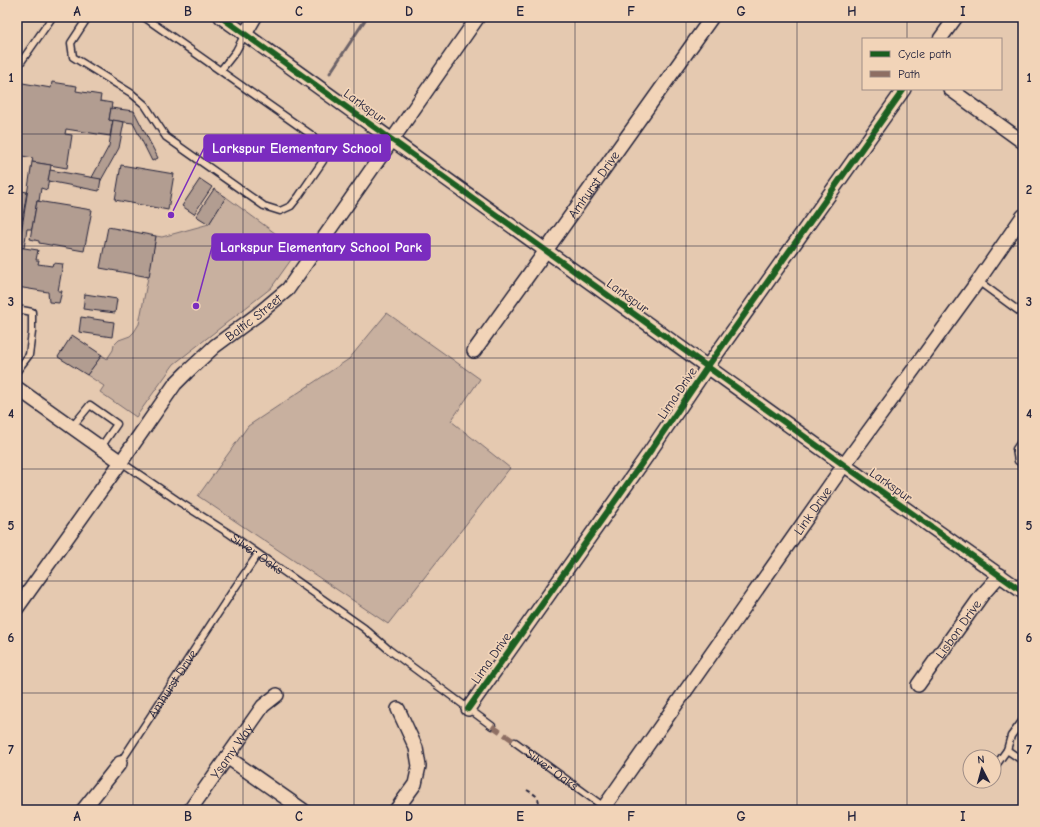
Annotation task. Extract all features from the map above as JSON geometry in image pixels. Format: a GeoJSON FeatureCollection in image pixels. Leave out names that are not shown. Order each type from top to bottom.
{"type":"FeatureCollection","features":[{"type":"Feature","properties":{"kind":"street","name":"Larkspur"},"geometry":{"type":"LineString","coordinates":[[221,17],[1023,592]]}},
{"type":"Feature","properties":{"kind":"street"},"geometry":{"type":"LineString","coordinates":[[245,34],[255,17]]}},
{"type":"Feature","properties":{"kind":"street","name":"Baltic Street"},"geometry":{"type":"LineString","coordinates":[[17,608],[175,384],[215,346],[257,315],[288,289],[478,17]]}},
{"type":"Feature","properties":{"kind":"street","name":"Amhurst Drive"},"geometry":{"type":"LineString","coordinates":[[474,351],[547,251],[712,17]]}},
{"type":"Feature","properties":{"kind":"street"},"geometry":{"type":"LineString","coordinates":[[941,38],[956,17]]}},
{"type":"Feature","properties":{"kind":"street","name":"Lima Drive"},"geometry":{"type":"LineString","coordinates":[[468,709],[903,90]]}},
{"type":"Feature","properties":{"kind":"street"},"geometry":{"type":"LineString","coordinates":[[951,90],[1023,142]]}},
{"type":"Feature","properties":{"kind":"street","name":"Link Drive"},"geometry":{"type":"LineString","coordinates":[[604,809],[844,465],[978,281],[1023,216]]}},
{"type":"Feature","properties":{"kind":"street","name":"Silver Oaks"},"geometry":{"type":"LineString","coordinates":[[17,388],[121,462]]}},
{"type":"Feature","properties":{"kind":"street","name":"Lisbon Drive"},"geometry":{"type":"LineString","coordinates":[[918,685],[982,595],[1000,575]]}},
{"type":"Feature","properties":{"kind":"street","name":"Ysamy Way"},"geometry":{"type":"LineString","coordinates":[[190,810],[263,706],[277,695]]}},
{"type":"Feature","properties":{"kind":"street"},"geometry":{"type":"LineString","coordinates":[[396,810],[415,784],[419,766],[416,748],[398,710]]}},
{"type":"Feature","properties":{"kind":"street"},"geometry":{"type":"LineString","coordinates":[[227,757],[303,810]]}},
{"type":"Feature","properties":{"kind":"street","name":"Amhurst Drive"},"geometry":{"type":"LineString","coordinates":[[83,810],[120,763]]}},
{"type":"Feature","properties":{"kind":"lane"},"geometry":{"type":"LineString","coordinates":[[88,17],[71,43],[73,57],[132,93],[145,105],[166,137],[264,206],[280,211],[291,206],[322,161],[323,149],[313,136],[144,17]]}},
{"type":"Feature","properties":{"kind":"lane"},"geometry":{"type":"LineString","coordinates":[[17,65],[51,19]]}},
{"type":"Feature","properties":{"kind":"lane"},"geometry":{"type":"LineString","coordinates":[[221,70],[236,51],[245,34]]}},
{"type":"Feature","properties":{"kind":"lane"},"geometry":{"type":"LineString","coordinates":[[978,281],[1023,314]]}},
{"type":"Feature","properties":{"kind":"lane"},"geometry":{"type":"LineString","coordinates":[[17,309],[32,312],[32,332],[29,356],[17,371]]}},
{"type":"Feature","properties":{"kind":"lane"},"geometry":{"type":"LineString","coordinates":[[72,427],[90,405],[117,424],[101,447]]}},
{"type":"Feature","properties":{"kind":"lane"},"geometry":{"type":"LineString","coordinates":[[1023,439],[1016,449],[1018,460],[1023,464]]}},
{"type":"Feature","properties":{"kind":"lane","name":"Silver Oaks"},"geometry":{"type":"LineString","coordinates":[[121,462],[230,534],[364,628],[388,649],[492,726]]}},
{"type":"Feature","properties":{"kind":"lane","name":"Amhurst Drive"},"geometry":{"type":"LineString","coordinates":[[120,763],[258,554]]}},
{"type":"Feature","properties":{"kind":"lane"},"geometry":{"type":"LineString","coordinates":[[1002,757],[1007,750],[1011,736],[1023,720]]}},
{"type":"Feature","properties":{"kind":"lane","name":"Silver Oaks"},"geometry":{"type":"LineString","coordinates":[[515,742],[604,809]]}},
{"type":"Feature","properties":{"kind":"lane"},"geometry":{"type":"LineString","coordinates":[[1007,750],[1023,761]]}},
{"type":"Feature","properties":{"kind":"path"},"geometry":{"type":"LineString","coordinates":[[527,790],[537,796],[540,810]]}},
{"type":"Feature","properties":{"kind":"shaded area"},"geometry":{"type":"Polygon","coordinates":[[[226,197],[298,250],[271,288],[174,364],[136,417],[100,392],[104,386],[87,375],[102,355],[107,359],[113,350],[114,345],[119,340],[130,336],[139,324],[156,236],[162,237],[209,224],[226,197]]]}},
{"type":"Feature","properties":{"kind":"shaded area"},"geometry":{"type":"Polygon","coordinates":[[[387,313],[480,379],[451,421],[510,468],[388,624],[198,496],[248,426],[349,359],[387,313]]]}},
{"type":"Feature","properties":{"kind":"building"},"geometry":{"type":"Polygon","coordinates":[[[17,82],[51,88],[52,82],[77,86],[76,91],[101,95],[100,101],[112,103],[109,120],[113,120],[110,136],[66,129],[65,134],[72,135],[67,168],[32,162],[33,158],[17,155],[17,82]]]}},
{"type":"Feature","properties":{"kind":"building"},"geometry":{"type":"Polygon","coordinates":[[[111,108],[134,111],[158,158],[152,161],[133,123],[109,120],[111,108]]]}},
{"type":"Feature","properties":{"kind":"building"},"geometry":{"type":"Polygon","coordinates":[[[113,120],[124,122],[119,148],[100,182],[90,181],[109,146],[113,120]]]}},
{"type":"Feature","properties":{"kind":"building"},"geometry":{"type":"Polygon","coordinates":[[[32,162],[51,165],[47,190],[41,188],[32,229],[27,229],[24,248],[19,247],[32,162]]]}},
{"type":"Feature","properties":{"kind":"building"},"geometry":{"type":"Polygon","coordinates":[[[121,165],[174,174],[168,210],[115,200],[121,165]]]}},
{"type":"Feature","properties":{"kind":"building"},"geometry":{"type":"Polygon","coordinates":[[[50,170],[101,179],[99,191],[48,181],[50,170]]]}},
{"type":"Feature","properties":{"kind":"building"},"geometry":{"type":"Polygon","coordinates":[[[200,179],[212,187],[194,214],[182,206],[200,179]]]}},
{"type":"Feature","properties":{"kind":"building"},"geometry":{"type":"Polygon","coordinates":[[[214,189],[226,197],[209,224],[196,216],[214,189]]]}},
{"type":"Feature","properties":{"kind":"building"},"geometry":{"type":"Polygon","coordinates":[[[17,190],[27,192],[21,227],[17,226],[17,190]]]}},
{"type":"Feature","properties":{"kind":"building"},"geometry":{"type":"Polygon","coordinates":[[[37,201],[92,210],[84,251],[39,243],[39,241],[30,239],[37,201]]]}},
{"type":"Feature","properties":{"kind":"building"},"geometry":{"type":"Polygon","coordinates":[[[108,227],[156,236],[149,277],[100,268],[108,227]]]}},
{"type":"Feature","properties":{"kind":"building"},"geometry":{"type":"Polygon","coordinates":[[[17,247],[38,250],[36,260],[39,260],[38,264],[52,266],[53,263],[63,264],[58,291],[62,291],[59,303],[49,302],[48,292],[17,287],[17,247]]]}},
{"type":"Feature","properties":{"kind":"building"},"geometry":{"type":"Polygon","coordinates":[[[85,294],[117,299],[115,313],[83,309],[85,294]]]}},
{"type":"Feature","properties":{"kind":"building"},"geometry":{"type":"Polygon","coordinates":[[[81,317],[114,322],[112,337],[79,332],[81,317]]]}},
{"type":"Feature","properties":{"kind":"building"},"geometry":{"type":"Polygon","coordinates":[[[72,335],[102,355],[87,375],[58,357],[72,335]]]}},
{"type":"Feature","properties":{"kind":"waterway"},"geometry":{"type":"LineString","coordinates":[[330,73],[367,17]]}},
{"type":"Feature","properties":{"kind":"marked path"},"geometry":{"type":"LineString","coordinates":[[492,726],[515,742]]}},
{"type":"Feature","properties":{"kind":"cycle path"},"geometry":{"type":"LineString","coordinates":[[221,17],[1023,592]]}},
{"type":"Feature","properties":{"kind":"cycle path"},"geometry":{"type":"LineString","coordinates":[[468,709],[903,90]]}},
{"type":"Feature","properties":{"kind":"place","name":"Larkspur Elementary School"},"geometry":{"type":"Point","coordinates":[171,215]}},
{"type":"Feature","properties":{"kind":"place","name":"Larkspur Elementary School Park"},"geometry":{"type":"Point","coordinates":[196,306]}}]}
